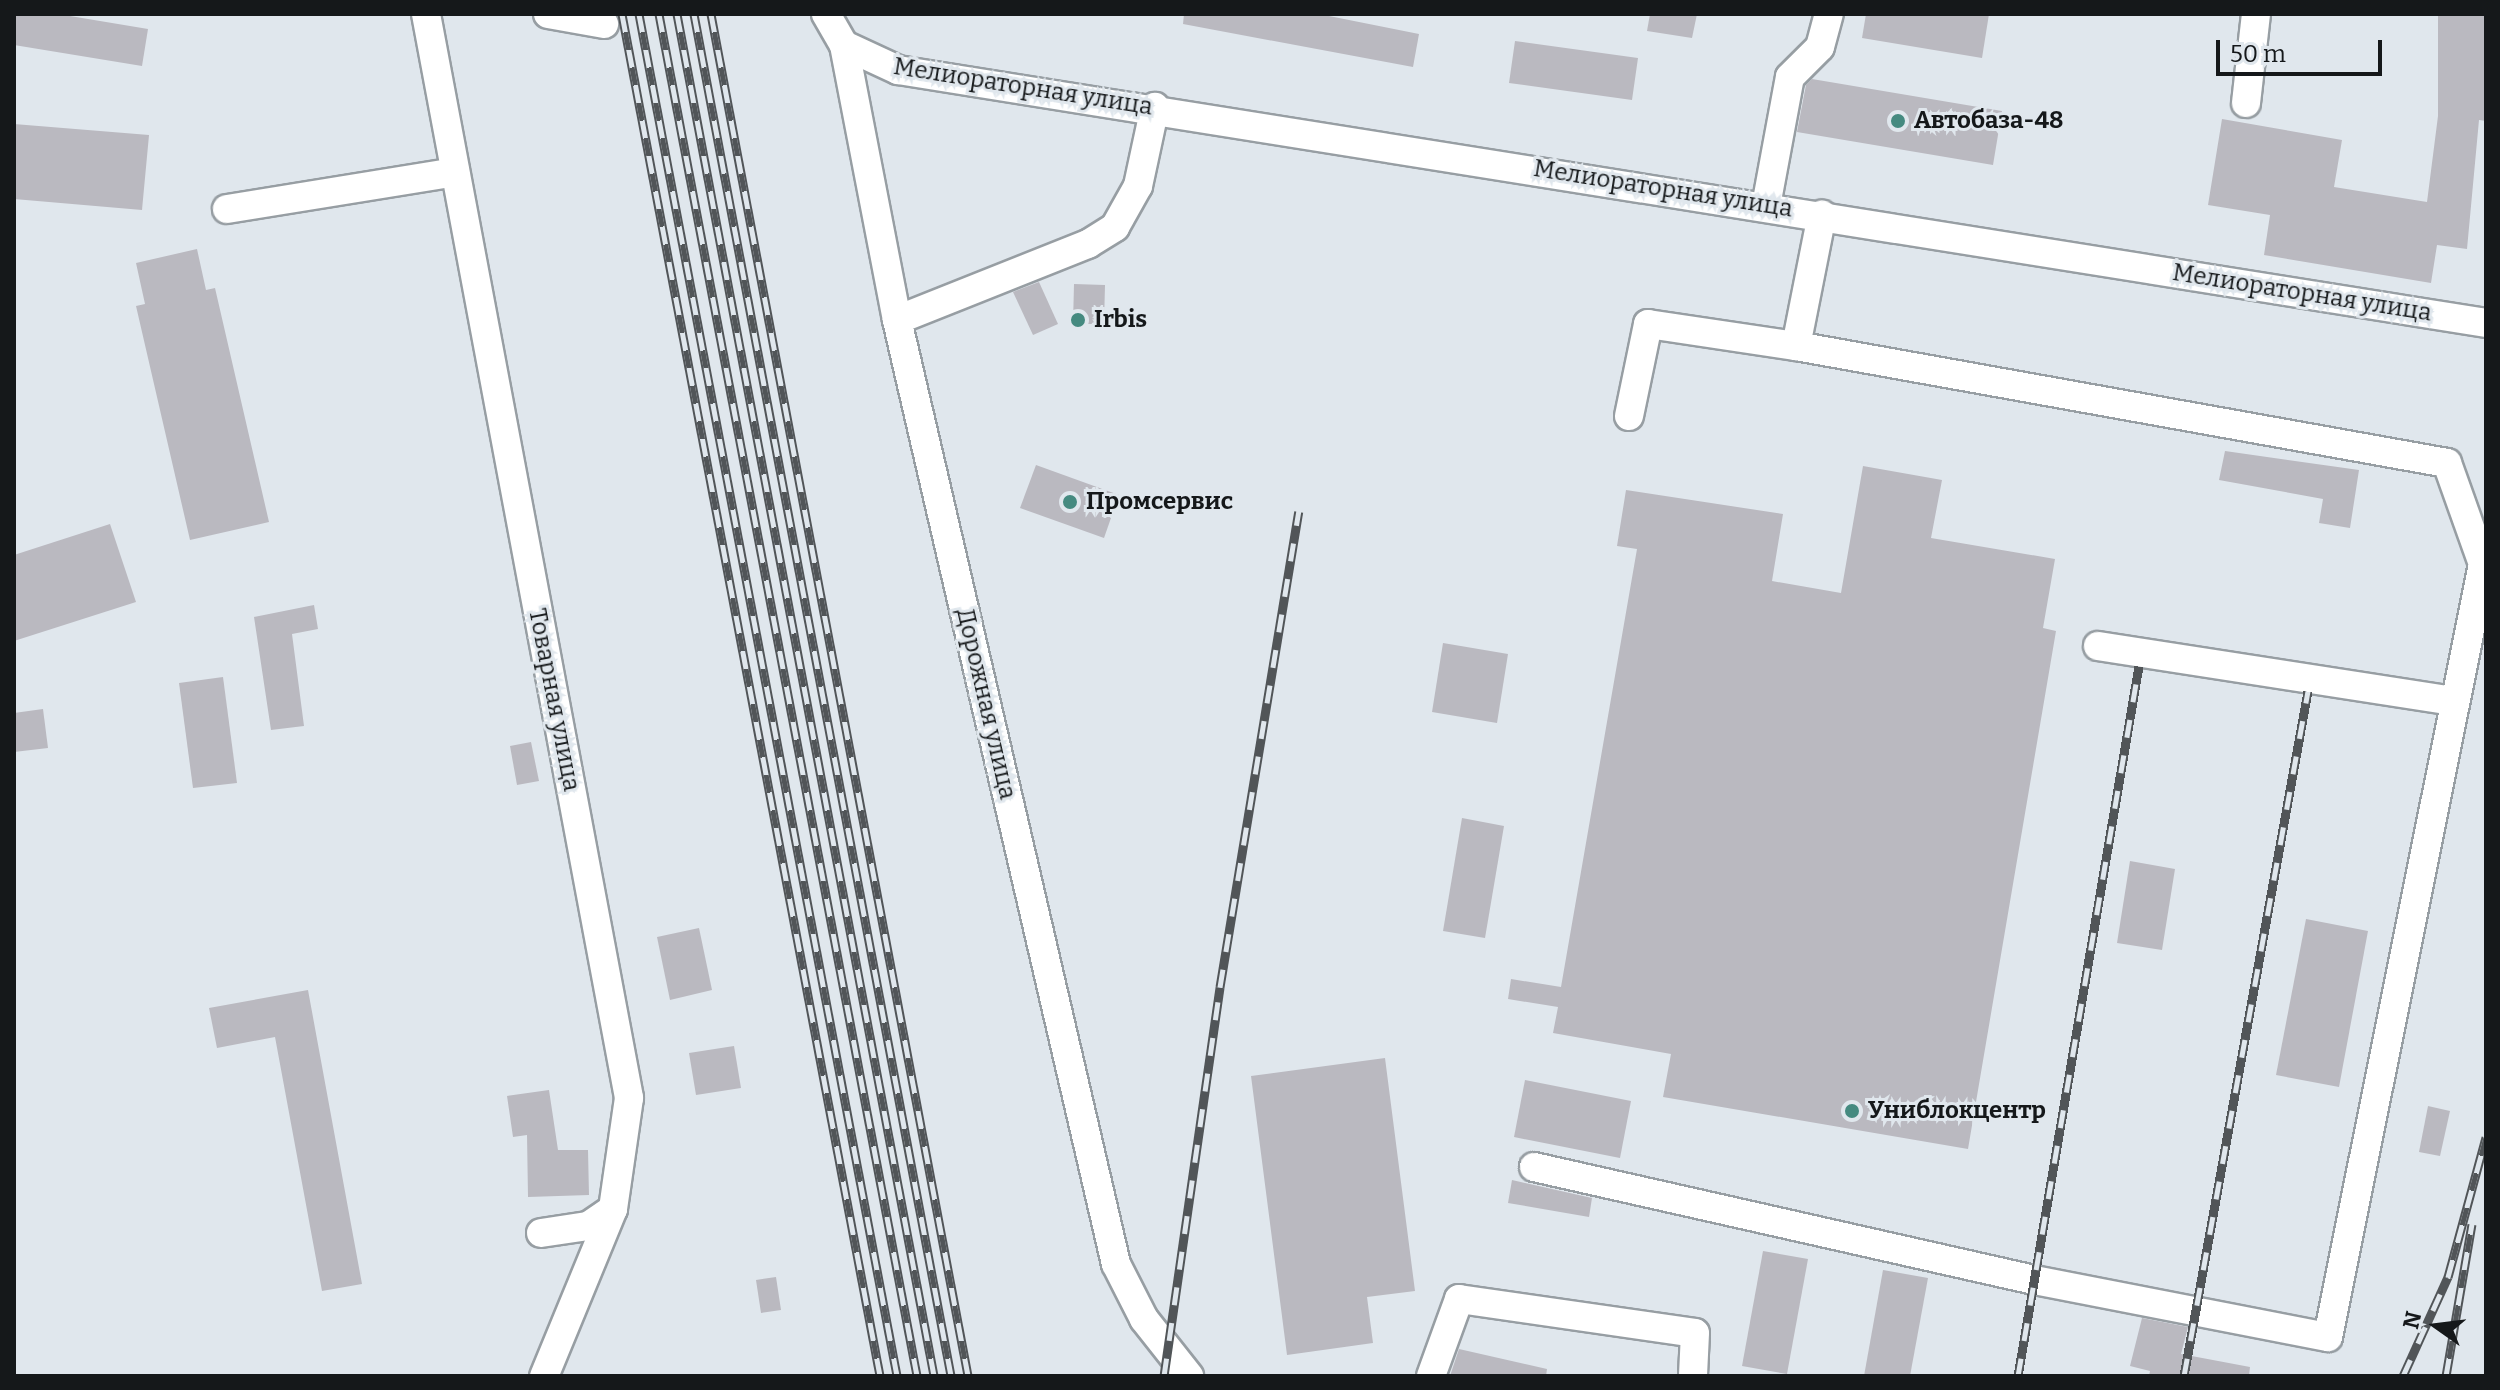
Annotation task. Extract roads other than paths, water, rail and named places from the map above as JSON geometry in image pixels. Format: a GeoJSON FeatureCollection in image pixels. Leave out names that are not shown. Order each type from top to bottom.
{"type":"FeatureCollection","features":[{"type":"Feature","properties":{"kind":"street","name":"Товарная улица"},"geometry":{"type":"LineString","coordinates":[[426,14],[629,1098],[613,1209],[544,1376]]}},
{"type":"Feature","properties":{"kind":"street"},"geometry":{"type":"LineString","coordinates":[[548,14],[604,24]]}},
{"type":"Feature","properties":{"kind":"street","name":"Дорожная улица"},"geometry":{"type":"LineString","coordinates":[[826,14],[844,45],[897,320],[1116,1264],[1144,1319],[1189,1376]]}},
{"type":"Feature","properties":{"kind":"street"},"geometry":{"type":"LineString","coordinates":[[1766,206],[1790,77],[1820,47],[1829,14]]}},
{"type":"Feature","properties":{"kind":"street"},"geometry":{"type":"LineString","coordinates":[[2246,103],[2256,14]]}},
{"type":"Feature","properties":{"kind":"street","name":"Мелиораторная улица"},"geometry":{"type":"LineString","coordinates":[[844,45],[898,70],[1155,107],[2486,323]]}},
{"type":"Feature","properties":{"kind":"street"},"geometry":{"type":"LineString","coordinates":[[897,320],[1088,244],[1115,227],[1138,186],[1155,107]]}},
{"type":"Feature","properties":{"kind":"street"},"geometry":{"type":"LineString","coordinates":[[227,209],[455,172]]}},
{"type":"Feature","properties":{"kind":"street"},"geometry":{"type":"LineString","coordinates":[[1796,346],[1822,215]]}},
{"type":"Feature","properties":{"kind":"street"},"geometry":{"type":"LineString","coordinates":[[1534,1167],[2034,1280],[2328,1337],[2483,564],[2447,463],[1796,346],[1648,324],[1629,416]]}},
{"type":"Feature","properties":{"kind":"street"},"geometry":{"type":"LineString","coordinates":[[2098,646],[2455,701]]}},
{"type":"Feature","properties":{"kind":"street"},"geometry":{"type":"LineString","coordinates":[[541,1233],[588,1226],[613,1209]]}},
{"type":"Feature","properties":{"kind":"street"},"geometry":{"type":"LineString","coordinates":[[1431,1376],[1459,1299],[1695,1333],[1693,1376]]}},
{"type":"Feature","properties":{"kind":"railway"},"geometry":{"type":"LineString","coordinates":[[622,14],[880,1376]]}},
{"type":"Feature","properties":{"kind":"railway"},"geometry":{"type":"LineString","coordinates":[[639,14],[897,1376]]}},
{"type":"Feature","properties":{"kind":"railway"},"geometry":{"type":"LineString","coordinates":[[659,14],[917,1376]]}},
{"type":"Feature","properties":{"kind":"railway"},"geometry":{"type":"LineString","coordinates":[[677,14],[934,1376]]}},
{"type":"Feature","properties":{"kind":"railway"},"geometry":{"type":"LineString","coordinates":[[694,14],[951,1376]]}},
{"type":"Feature","properties":{"kind":"railway"},"geometry":{"type":"LineString","coordinates":[[711,14],[968,1376]]}},
{"type":"Feature","properties":{"kind":"railway"},"geometry":{"type":"LineString","coordinates":[[1164,1376],[1220,987],[1299,512]]}},
{"type":"Feature","properties":{"kind":"railway"},"geometry":{"type":"LineString","coordinates":[[2018,1376],[2139,666]]}},
{"type":"Feature","properties":{"kind":"railway"},"geometry":{"type":"LineString","coordinates":[[2184,1376],[2308,691]]}},
{"type":"Feature","properties":{"kind":"railway"},"geometry":{"type":"LineString","coordinates":[[2403,1376],[2448,1277],[2486,1137]]}},
{"type":"Feature","properties":{"kind":"railway"},"geometry":{"type":"LineString","coordinates":[[2446,1376],[2472,1224]]}},
{"type":"Feature","properties":{"kind":"place","name":"Автобаза-48"},"geometry":{"type":"Point","coordinates":[1898,121]}},
{"type":"Feature","properties":{"kind":"place","name":"Irbis"},"geometry":{"type":"Point","coordinates":[1078,320]}},
{"type":"Feature","properties":{"kind":"place","name":"Промсервис"},"geometry":{"type":"Point","coordinates":[1070,502]}},
{"type":"Feature","properties":{"kind":"place","name":"Униблокцентр"},"geometry":{"type":"Point","coordinates":[1852,1111]}}]}
